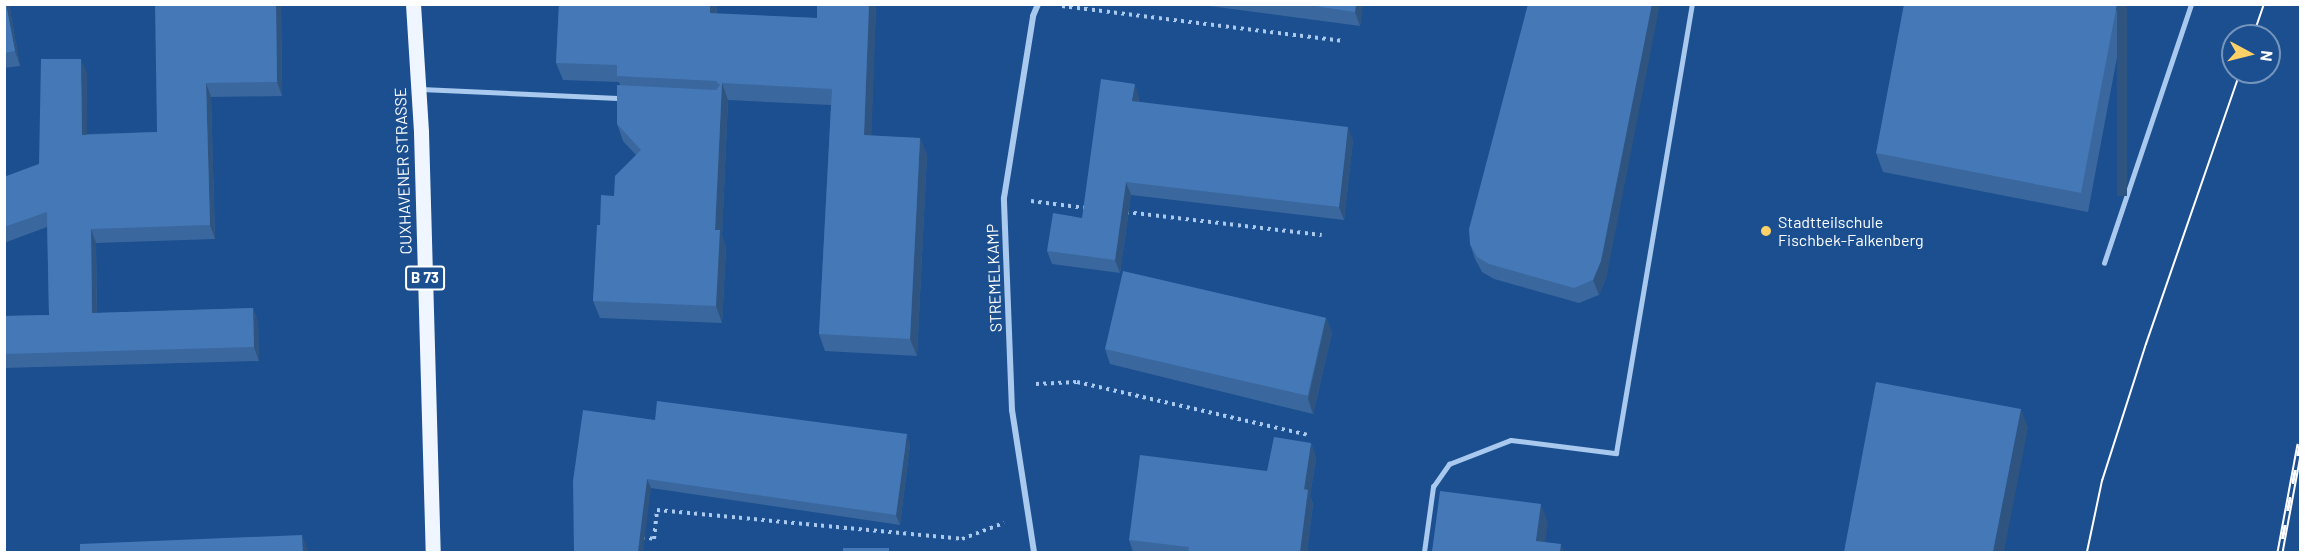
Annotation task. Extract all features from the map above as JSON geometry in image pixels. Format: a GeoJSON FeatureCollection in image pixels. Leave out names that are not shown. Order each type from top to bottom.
{"type":"FeatureCollection","features":[{"type":"Feature","properties":{"kind":"main road","name":"CUXHAVENER STRASSE"},"geometry":{"type":"LineString","coordinates":[[413,4],[418,89],[433,552]]}},
{"type":"Feature","properties":{"kind":"street","name":"STREMELKAMP"},"geometry":{"type":"LineString","coordinates":[[1034,552],[1012,410],[1004,198],[1033,16],[1038,4]]}},
{"type":"Feature","properties":{"kind":"lane"},"geometry":{"type":"LineString","coordinates":[[1424,552],[1433,487],[1449,464],[1511,440],[1616,453],[1692,4]]}},
{"type":"Feature","properties":{"kind":"lane"},"geometry":{"type":"LineString","coordinates":[[2104,263],[2191,4]]}},
{"type":"Feature","properties":{"kind":"lane"},"geometry":{"type":"LineString","coordinates":[[418,89],[628,98]]}},
{"type":"Feature","properties":{"kind":"path"},"geometry":{"type":"LineString","coordinates":[[1053,4],[1344,41]]}},
{"type":"Feature","properties":{"kind":"path"},"geometry":{"type":"LineString","coordinates":[[1004,198],[1087,208]]}},
{"type":"Feature","properties":{"kind":"path"},"geometry":{"type":"LineString","coordinates":[[1122,212],[1322,235]]}},
{"type":"Feature","properties":{"kind":"path"},"geometry":{"type":"LineString","coordinates":[[1011,386],[1077,382],[1308,435]]}},
{"type":"Feature","properties":{"kind":"path"},"geometry":{"type":"LineString","coordinates":[[633,536],[654,539],[657,510],[962,539],[1028,513]]}},
{"type":"Feature","properties":{"kind":"building"},"geometry":{"type":"Polygon","coordinates":[[[4,4],[6,4],[15,51],[4,53],[4,4]]]}},
{"type":"Feature","properties":{"kind":"building"},"geometry":{"type":"Polygon","coordinates":[[[155,4],[276,4],[277,82],[206,83],[210,225],[91,229],[92,313],[253,308],[254,347],[4,354],[4,316],[49,315],[47,212],[4,227],[4,177],[39,164],[41,59],[81,59],[82,135],[157,132],[155,4]]]}},
{"type":"Feature","properties":{"kind":"building"},"geometry":{"type":"Polygon","coordinates":[[[559,4],[710,4],[710,13],[817,18],[817,4],[869,4],[864,135],[920,138],[910,339],[819,334],[832,89],[722,83],[715,230],[720,230],[716,306],[593,301],[601,195],[614,196],[615,176],[641,150],[617,124],[617,85],[716,90],[720,85],[716,81],[617,76],[617,65],[556,63],[559,4]]]}},
{"type":"Feature","properties":{"kind":"building"},"geometry":{"type":"Polygon","coordinates":[[[1301,4],[1356,4],[1355,12],[1301,4]]]}},
{"type":"Feature","properties":{"kind":"building"},"geometry":{"type":"Polygon","coordinates":[[[1528,4],[1652,4],[1601,261],[1593,280],[1574,288],[1489,264],[1477,257],[1470,244],[1469,229],[1528,4]]]}},
{"type":"Feature","properties":{"kind":"building"},"geometry":{"type":"Polygon","coordinates":[[[1904,4],[2117,4],[2081,193],[1876,153],[1904,4]]]}},
{"type":"Feature","properties":{"kind":"building"},"geometry":{"type":"Polygon","coordinates":[[[1101,79],[1135,84],[1132,101],[1348,127],[1339,207],[1126,182],[1115,260],[1047,251],[1053,213],[1082,218],[1101,79]]]}},
{"type":"Feature","properties":{"kind":"building"},"geometry":{"type":"Polygon","coordinates":[[[1123,271],[1326,318],[1308,396],[1105,349],[1123,271]]]}},
{"type":"Feature","properties":{"kind":"building"},"geometry":{"type":"Polygon","coordinates":[[[1876,382],[2021,409],[1993,552],[1844,552],[1876,382]]]}},
{"type":"Feature","properties":{"kind":"building"},"geometry":{"type":"Polygon","coordinates":[[[657,401],[907,434],[896,515],[647,479],[638,552],[574,552],[573,481],[583,410],[655,420],[657,401]]]}},
{"type":"Feature","properties":{"kind":"building"},"geometry":{"type":"Polygon","coordinates":[[[1274,437],[1311,443],[1304,489],[1308,490],[1300,552],[1188,552],[1189,547],[1129,540],[1140,455],[1267,471],[1274,437]]]}},
{"type":"Feature","properties":{"kind":"building"},"geometry":{"type":"Polygon","coordinates":[[[1440,491],[1541,504],[1536,541],[1561,544],[1560,552],[1432,552],[1440,491]]]}},
{"type":"Feature","properties":{"kind":"building"},"geometry":{"type":"Polygon","coordinates":[[[302,535],[303,552],[80,552],[80,544],[302,535]]]}},
{"type":"Feature","properties":{"kind":"building"},"geometry":{"type":"Polygon","coordinates":[[[843,548],[889,548],[889,551],[902,552],[843,552],[843,548]]]}},
{"type":"Feature","properties":{"kind":"tram line"},"geometry":{"type":"LineString","coordinates":[[2257,24],[2264,4]]}},
{"type":"Feature","properties":{"kind":"tram line"},"geometry":{"type":"LineString","coordinates":[[2087,552],[2102,481],[2146,344],[2236,84]]}},
{"type":"Feature","properties":{"kind":"railway"},"geometry":{"type":"LineString","coordinates":[[2280,552],[2300,444]]}},
{"type":"Feature","properties":{"kind":"place","name":"Stadtteilschule Fischbek-Falkenberg"},"geometry":{"type":"Point","coordinates":[1766,231]}}]}
